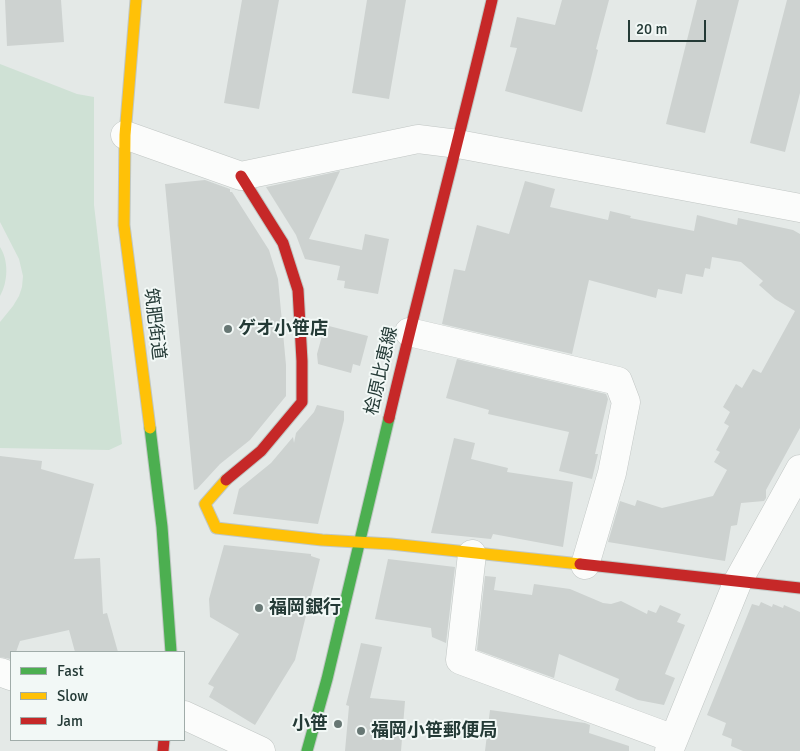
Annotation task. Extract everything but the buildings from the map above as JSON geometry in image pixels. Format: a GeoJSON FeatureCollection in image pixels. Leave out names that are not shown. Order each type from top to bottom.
{"type":"FeatureCollection","features":[{"type":"Feature","properties":{"kind":"street","name":"筑肥街道"},"geometry":{"type":"LineString","coordinates":[[136,0],[125,135],[124,225],[162,527],[171,651]]}},
{"type":"Feature","properties":{"kind":"street","name":"桧原比恵線"},"geometry":{"type":"LineString","coordinates":[[307,751],[327,679],[409,332],[458,144],[492,0]]}},
{"type":"Feature","properties":{"kind":"street"},"geometry":{"type":"LineString","coordinates":[[125,135],[241,176],[418,139],[458,144],[800,208]]}},
{"type":"Feature","properties":{"kind":"street"},"geometry":{"type":"LineString","coordinates":[[241,176],[283,243],[298,290],[302,402],[261,450],[230,476],[205,504],[216,528],[359,543],[392,544],[800,588]]}},
{"type":"Feature","properties":{"kind":"street"},"geometry":{"type":"LineString","coordinates":[[409,332],[618,381],[626,402],[612,473],[585,565]]}},
{"type":"Feature","properties":{"kind":"street"},"geometry":{"type":"LineString","coordinates":[[472,554],[460,660],[672,745],[738,581],[800,469]]}},
{"type":"Feature","properties":{"kind":"street"},"geometry":{"type":"LineString","coordinates":[[185,715],[261,751]]}},
{"type":"Feature","properties":{"kind":"green space"},"geometry":{"type":"Polygon","coordinates":[[[0,64],[77,94],[94,97],[94,205],[122,444],[109,450],[0,448],[0,322],[19,296],[23,276],[19,259],[0,222],[0,64]]]}},
{"type":"Feature","properties":{"kind":"green space"},"geometry":{"type":"Polygon","coordinates":[[[0,247],[5,259],[6,278],[0,296],[0,247]]]}},
{"type":"Feature","properties":{"kind":"traffic: fast"},"geometry":{"type":"LineString","coordinates":[[307,751],[327,679],[389,418]]}},
{"type":"Feature","properties":{"kind":"traffic: fast"},"geometry":{"type":"LineString","coordinates":[[150,428],[162,527],[171,651]]}},
{"type":"Feature","properties":{"kind":"traffic: slow"},"geometry":{"type":"LineString","coordinates":[[136,0],[125,135],[124,225],[150,428]]}},
{"type":"Feature","properties":{"kind":"traffic: slow"},"geometry":{"type":"LineString","coordinates":[[226,480],[205,504],[216,528],[322,540],[391,544],[580,564]]}},
{"type":"Feature","properties":{"kind":"traffic: jam"},"geometry":{"type":"LineString","coordinates":[[389,418],[492,0]]}},
{"type":"Feature","properties":{"kind":"traffic: jam"},"geometry":{"type":"LineString","coordinates":[[226,480],[261,451],[302,402],[298,290],[283,243],[241,176]]}},
{"type":"Feature","properties":{"kind":"traffic: jam"},"geometry":{"type":"LineString","coordinates":[[580,564],[800,588]]}},
{"type":"Feature","properties":{"kind":"traffic: jam"},"geometry":{"type":"LineString","coordinates":[[163,751],[164,741]]}},
{"type":"Feature","properties":{"kind":"place","name":"ゲオ小笹店"},"geometry":{"type":"Point","coordinates":[228,329]}},
{"type":"Feature","properties":{"kind":"place","name":"福岡銀行"},"geometry":{"type":"Point","coordinates":[259,608]}},
{"type":"Feature","properties":{"kind":"place","name":"小笹"},"geometry":{"type":"Point","coordinates":[338,724]}},
{"type":"Feature","properties":{"kind":"place","name":"福岡小笹郵便局"},"geometry":{"type":"Point","coordinates":[361,731]}}]}
